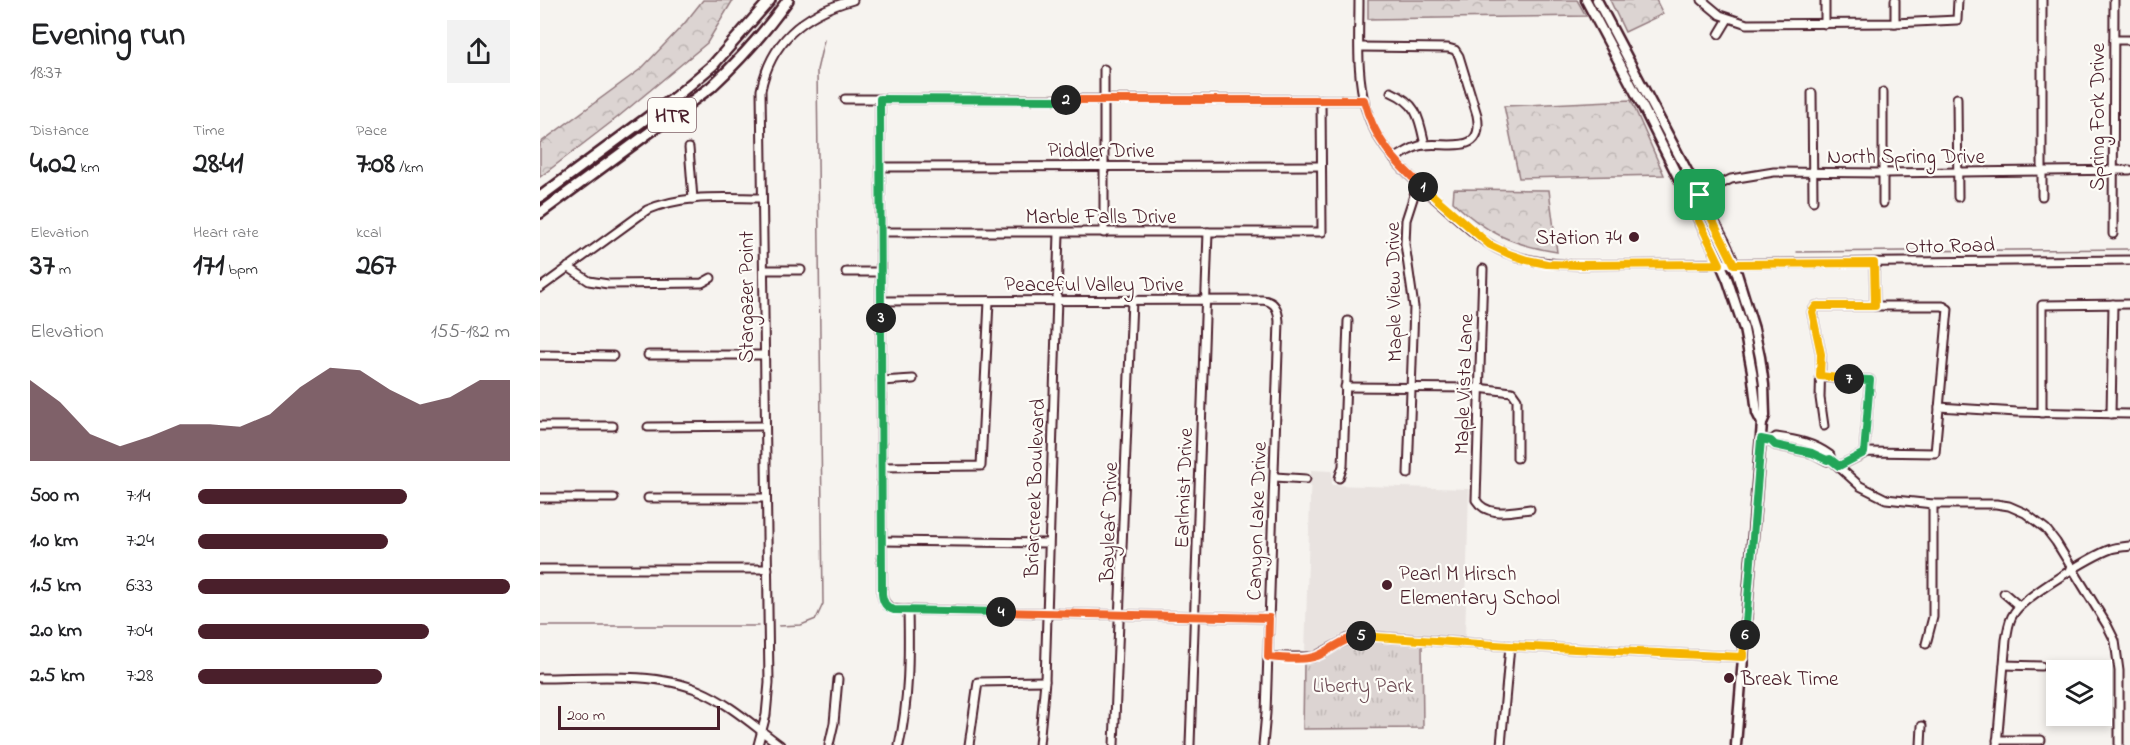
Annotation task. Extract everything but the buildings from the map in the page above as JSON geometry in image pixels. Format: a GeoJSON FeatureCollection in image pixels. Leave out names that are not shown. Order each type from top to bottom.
{"type":"FeatureCollection","features":[{"type":"Feature","properties":{"kind":"highway","name":"HTR"},"geometry":{"type":"LineString","coordinates":[[540,197],[674,98],[712,65],[770,0]]}},
{"type":"Feature","properties":{"kind":"highway","name":"HTR"},"geometry":{"type":"LineString","coordinates":[[540,213],[711,87],[768,28],[788,0]]}},
{"type":"Feature","properties":{"kind":"main road"},"geometry":{"type":"LineString","coordinates":[[1586,0],[1654,107],[1734,264],[1760,357],[1765,416],[1762,423],[1736,745]]}},
{"type":"Feature","properties":{"kind":"main road"},"geometry":{"type":"LineString","coordinates":[[1597,0],[1645,112],[1720,264],[1744,329],[1752,370],[1756,412],[1762,423]]}},
{"type":"Feature","properties":{"kind":"main road"},"geometry":{"type":"LineString","coordinates":[[1645,112],[1654,107]]}},
{"type":"Feature","properties":{"kind":"street","name":"Stargazer Point"},"geometry":{"type":"LineString","coordinates":[[758,745],[766,715],[769,683],[763,355],[764,270],[759,102],[763,79],[770,62],[788,37],[807,19],[825,9],[853,0]]}},
{"type":"Feature","properties":{"kind":"street","name":"Otto Road"},"geometry":{"type":"LineString","coordinates":[[1359,0],[1364,100],[1377,134],[1394,159],[1418,183],[1485,241],[1500,250],[1527,260],[1547,264],[1578,265],[2130,260]]}},
{"type":"Feature","properties":{"kind":"street"},"geometry":{"type":"LineString","coordinates":[[1702,0],[1712,10],[1728,19],[1747,24],[1895,23],[1957,20],[1958,0]]}},
{"type":"Feature","properties":{"kind":"street"},"geometry":{"type":"LineString","coordinates":[[1825,0],[1825,24]]}},
{"type":"Feature","properties":{"kind":"street"},"geometry":{"type":"LineString","coordinates":[[1895,0],[1895,23]]}},
{"type":"Feature","properties":{"kind":"street"},"geometry":{"type":"LineString","coordinates":[[2042,0],[2042,196]]}},
{"type":"Feature","properties":{"kind":"street","name":"Spring Fork Drive"},"geometry":{"type":"LineString","coordinates":[[2113,234],[2114,0]]}},
{"type":"Feature","properties":{"kind":"street"},"geometry":{"type":"LineString","coordinates":[[1719,34],[1728,19]]}},
{"type":"Feature","properties":{"kind":"street"},"geometry":{"type":"LineString","coordinates":[[2114,40],[2130,40]]}},
{"type":"Feature","properties":{"kind":"street"},"geometry":{"type":"LineString","coordinates":[[1360,47],[1448,48],[1455,50],[1460,56],[1477,116],[1478,131],[1465,145],[1425,145],[1412,148],[1394,159]]}},
{"type":"Feature","properties":{"kind":"street"},"geometry":{"type":"LineString","coordinates":[[1104,69],[1104,233]]}},
{"type":"Feature","properties":{"kind":"street"},"geometry":{"type":"LineString","coordinates":[[1391,92],[1410,103],[1418,114],[1425,145]]}},
{"type":"Feature","properties":{"kind":"street"},"geometry":{"type":"LineString","coordinates":[[1883,92],[1883,203]]}},
{"type":"Feature","properties":{"kind":"street"},"geometry":{"type":"LineString","coordinates":[[1812,93],[1813,201]]}},
{"type":"Feature","properties":{"kind":"street"},"geometry":{"type":"LineString","coordinates":[[1957,98],[1958,197]]}},
{"type":"Feature","properties":{"kind":"street"},"geometry":{"type":"LineString","coordinates":[[845,99],[1364,100]]}},
{"type":"Feature","properties":{"kind":"street"},"geometry":{"type":"LineString","coordinates":[[880,99],[882,594],[884,603],[888,607],[908,610],[1269,618]]}},
{"type":"Feature","properties":{"kind":"street"},"geometry":{"type":"LineString","coordinates":[[1321,100],[1321,166]]}},
{"type":"Feature","properties":{"kind":"street"},"geometry":{"type":"LineString","coordinates":[[689,148],[693,199]]}},
{"type":"Feature","properties":{"kind":"street","name":"Piddler Drive"},"geometry":{"type":"LineString","coordinates":[[880,167],[1321,166]]}},
{"type":"Feature","properties":{"kind":"street","name":"Marble Falls Drive"},"geometry":{"type":"LineString","coordinates":[[880,232],[1322,232],[1321,166]]}},
{"type":"Feature","properties":{"kind":"street","name":"North Spring Drive"},"geometry":{"type":"LineString","coordinates":[[1689,200],[1740,176],[1774,172],[2130,170]]}},
{"type":"Feature","properties":{"kind":"street","name":"Maple View Drive"},"geometry":{"type":"LineString","coordinates":[[1408,474],[1414,307],[1405,244],[1406,220],[1418,183]]}},
{"type":"Feature","properties":{"kind":"street"},"geometry":{"type":"LineString","coordinates":[[540,288],[647,210],[670,201],[762,198]]}},
{"type":"Feature","properties":{"kind":"street","name":"Earlmist Drive"},"geometry":{"type":"LineString","coordinates":[[1190,745],[1208,232]]}},
{"type":"Feature","properties":{"kind":"street","name":"Briarcreek Boulevard"},"geometry":{"type":"LineString","coordinates":[[1039,745],[1045,681],[1059,233]]}},
{"type":"Feature","properties":{"kind":"street"},"geometry":{"type":"LineString","coordinates":[[1874,263],[1875,306]]}},
{"type":"Feature","properties":{"kind":"street"},"geometry":{"type":"LineString","coordinates":[[568,267],[589,280],[608,284],[702,283],[711,278]]}},
{"type":"Feature","properties":{"kind":"street","name":"Maple Vista Lane"},"geometry":{"type":"LineString","coordinates":[[1483,269],[1476,500],[1486,510],[1495,512],[1530,509]]}},
{"type":"Feature","properties":{"kind":"street"},"geometry":{"type":"LineString","coordinates":[[764,270],[801,270]]}},
{"type":"Feature","properties":{"kind":"street"},"geometry":{"type":"LineString","coordinates":[[846,272],[880,273]]}},
{"type":"Feature","properties":{"kind":"street","name":"Bayleaf Drive"},"geometry":{"type":"LineString","coordinates":[[1114,745],[1132,300]]}},
{"type":"Feature","properties":{"kind":"street","name":"Peaceful Valley Drive"},"geometry":{"type":"LineString","coordinates":[[881,301],[1269,301],[1278,309],[1279,335]]}},
{"type":"Feature","properties":{"kind":"street"},"geometry":{"type":"LineString","coordinates":[[881,467],[981,466],[989,301]]}},
{"type":"Feature","properties":{"kind":"street"},"geometry":{"type":"LineString","coordinates":[[2111,414],[2113,304]]}},
{"type":"Feature","properties":{"kind":"street"},"geometry":{"type":"LineString","coordinates":[[2042,413],[2042,305],[2130,304]]}},
{"type":"Feature","properties":{"kind":"street"},"geometry":{"type":"LineString","coordinates":[[1824,426],[1820,376],[1821,354],[1813,309],[1816,306],[1946,307],[1948,309],[1935,453],[1877,451],[1864,453],[1839,466]]}},
{"type":"Feature","properties":{"kind":"street"},"geometry":{"type":"LineString","coordinates":[[1339,478],[1343,466],[1348,321]]}},
{"type":"Feature","properties":{"kind":"street","name":"Canyon Lake Drive"},"geometry":{"type":"LineString","coordinates":[[1263,745],[1279,335]]}},
{"type":"Feature","properties":{"kind":"street"},"geometry":{"type":"LineString","coordinates":[[540,355],[613,356]]}},
{"type":"Feature","properties":{"kind":"street"},"geometry":{"type":"LineString","coordinates":[[648,355],[763,355]]}},
{"type":"Feature","properties":{"kind":"street"},"geometry":{"type":"LineString","coordinates":[[1820,376],[1870,380],[1864,453]]}},
{"type":"Feature","properties":{"kind":"street"},"geometry":{"type":"LineString","coordinates":[[881,381],[913,379]]}},
{"type":"Feature","properties":{"kind":"street"},"geometry":{"type":"LineString","coordinates":[[1345,387],[1478,388],[1512,392],[1517,399],[1517,458]]}},
{"type":"Feature","properties":{"kind":"street"},"geometry":{"type":"LineString","coordinates":[[1939,408],[2130,414]]}},
{"type":"Feature","properties":{"kind":"street"},"geometry":{"type":"LineString","coordinates":[[540,426],[614,426]]}},
{"type":"Feature","properties":{"kind":"street"},"geometry":{"type":"LineString","coordinates":[[648,427],[764,426]]}},
{"type":"Feature","properties":{"kind":"street"},"geometry":{"type":"LineString","coordinates":[[1761,439],[1771,441],[1775,445],[1830,459],[1860,486],[1880,497],[1898,502],[1996,504],[2020,510],[2034,518],[2046,529],[2112,627],[2118,652],[2119,745]]}},
{"type":"Feature","properties":{"kind":"street"},"geometry":{"type":"LineString","coordinates":[[1275,477],[1305,479]]}},
{"type":"Feature","properties":{"kind":"street"},"geometry":{"type":"LineString","coordinates":[[540,498],[614,498]]}},
{"type":"Feature","properties":{"kind":"street"},"geometry":{"type":"LineString","coordinates":[[648,498],[766,498]]}},
{"type":"Feature","properties":{"kind":"street"},"geometry":{"type":"LineString","coordinates":[[1926,645],[1933,616],[1932,504]]}},
{"type":"Feature","properties":{"kind":"street"},"geometry":{"type":"LineString","coordinates":[[882,541],[1048,543]]}},
{"type":"Feature","properties":{"kind":"street"},"geometry":{"type":"LineString","coordinates":[[2041,741],[1997,742],[2008,625],[2019,606],[2073,570],[2111,549],[2130,546]]}},
{"type":"Feature","properties":{"kind":"street"},"geometry":{"type":"LineString","coordinates":[[540,569],[768,569]]}},
{"type":"Feature","properties":{"kind":"street"},"geometry":{"type":"LineString","coordinates":[[2004,593],[2019,606]]}},
{"type":"Feature","properties":{"kind":"street"},"geometry":{"type":"LineString","coordinates":[[899,745],[908,671],[908,610]]}},
{"type":"Feature","properties":{"kind":"street"},"geometry":{"type":"LineString","coordinates":[[1268,657],[1314,657],[1347,639],[1366,636],[1510,646],[1743,657]]}},
{"type":"Feature","properties":{"kind":"street"},"geometry":{"type":"LineString","coordinates":[[1501,745],[1510,646]]}},
{"type":"Feature","properties":{"kind":"street"},"geometry":{"type":"LineString","coordinates":[[2004,665],[2041,666]]}},
{"type":"Feature","properties":{"kind":"street"},"geometry":{"type":"LineString","coordinates":[[540,678],[651,678],[676,682],[702,691],[780,745]]}},
{"type":"Feature","properties":{"kind":"street"},"geometry":{"type":"LineString","coordinates":[[829,745],[834,723],[838,679]]}},
{"type":"Feature","properties":{"kind":"street"},"geometry":{"type":"LineString","coordinates":[[969,745],[978,682],[1045,681]]}},
{"type":"Feature","properties":{"kind":"street"},"geometry":{"type":"LineString","coordinates":[[1921,745],[1922,726]]}},
{"type":"Feature","properties":{"kind":"shaded area","name":"Pearl M Hirsch Elementary School"},"geometry":{"type":"Polygon","coordinates":[[[1311,470],[1332,471],[1332,485],[1469,489],[1465,639],[1356,631],[1337,637],[1317,651],[1305,652],[1311,470]]]}},
{"type":"Feature","properties":{"kind":"green space"},"geometry":{"type":"Polygon","coordinates":[[[703,0],[733,0],[707,43],[618,117],[540,177],[540,143],[642,68],[684,24],[703,0]]]}},
{"type":"Feature","properties":{"kind":"green space"},"geometry":{"type":"Polygon","coordinates":[[[1368,0],[1577,0],[1586,16],[1368,19],[1368,0]]]}},
{"type":"Feature","properties":{"kind":"green space"},"geometry":{"type":"Polygon","coordinates":[[[1610,0],[1656,0],[1663,14],[1625,32],[1610,0]]]}},
{"type":"Feature","properties":{"kind":"green space"},"geometry":{"type":"Polygon","coordinates":[[[1631,100],[1664,175],[1519,178],[1504,106],[1631,100]]]}},
{"type":"Feature","properties":{"kind":"green space"},"geometry":{"type":"Polygon","coordinates":[[[1454,189],[1549,190],[1557,252],[1527,246],[1489,230],[1453,202],[1454,189]]]}},
{"type":"Feature","properties":{"kind":"green space","name":"Liberty Park"},"geometry":{"type":"Polygon","coordinates":[[[1364,640],[1422,644],[1423,728],[1303,729],[1304,663],[1364,640]]]}},
{"type":"Feature","properties":{"kind":"waterway"},"geometry":{"type":"LineString","coordinates":[[779,626],[801,625],[816,619],[823,604],[817,70],[824,40]]}},
{"type":"Feature","properties":{"kind":"waterway"},"geometry":{"type":"LineString","coordinates":[[1797,252],[2130,249]]}},
{"type":"Feature","properties":{"kind":"waterway"},"geometry":{"type":"LineString","coordinates":[[540,626],[758,626]]}},
{"type":"Feature","properties":{"kind":"place","name":"Station 74"},"geometry":{"type":"Point","coordinates":[1634,237]}},
{"type":"Feature","properties":{"kind":"place","name":"Pearl M Hirsch Elementary School"},"geometry":{"type":"Point","coordinates":[1387,585]}},
{"type":"Feature","properties":{"kind":"place","name":"Break Time"},"geometry":{"type":"Point","coordinates":[1729,678]}},
{"type":"Feature","properties":{"kind":"route"},"geometry":{"type":"LineString","coordinates":[[880,99],[1364,100],[1370,120],[1386,150],[1413,179],[1490,245],[1527,260],[1547,264],[1720,264],[1689,200],[1700,195],[1734,264],[1874,263],[1875,306],[1816,306],[1812,312],[1821,354],[1820,376],[1870,380],[1864,453],[1839,466],[1830,459],[1827,460],[1795,448],[1775,445],[1771,441],[1761,439],[1743,657],[1357,636],[1336,644],[1314,657],[1275,658],[1268,657],[1269,618],[894,610],[884,603],[882,598],[880,99]]}}]}
